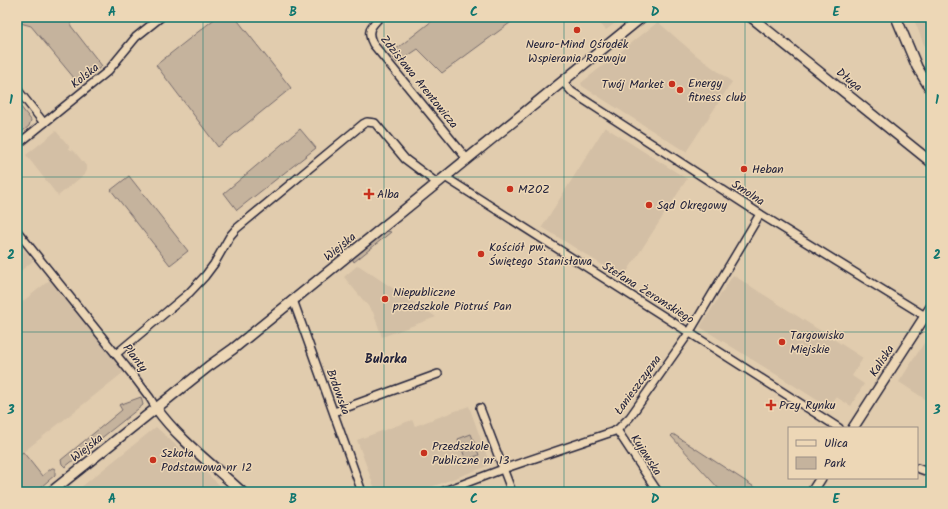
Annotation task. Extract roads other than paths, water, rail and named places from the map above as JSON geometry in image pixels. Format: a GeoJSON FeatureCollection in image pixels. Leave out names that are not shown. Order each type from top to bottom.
{"type":"FeatureCollection","features":[{"type":"Feature","properties":{"kind":"street","name":"Kolska"},"geometry":{"type":"LineString","coordinates":[[17,145],[108,71],[136,37],[160,17]]}},
{"type":"Feature","properties":{"kind":"street","name":"Zdzisława Arentowicza"},"geometry":{"type":"LineString","coordinates":[[380,17],[372,26],[369,33],[372,44],[467,159]]}},
{"type":"Feature","properties":{"kind":"street","name":"Wiejska"},"geometry":{"type":"LineString","coordinates":[[51,492],[293,300],[642,17]]}},
{"type":"Feature","properties":{"kind":"street","name":"Długa"},"geometry":{"type":"LineString","coordinates":[[751,17],[931,162]]}},
{"type":"Feature","properties":{"kind":"street"},"geometry":{"type":"LineString","coordinates":[[896,17],[916,67],[931,90]]}},
{"type":"Feature","properties":{"kind":"street","name":"Smolna"},"geometry":{"type":"LineString","coordinates":[[563,82],[572,92],[760,214],[925,316]]}},
{"type":"Feature","properties":{"kind":"street"},"geometry":{"type":"LineString","coordinates":[[17,89],[44,123]]}},
{"type":"Feature","properties":{"kind":"street","name":"Stefana Żeromskiego"},"geometry":{"type":"LineString","coordinates":[[116,354],[189,293],[214,264],[227,240],[236,229],[367,122],[375,123],[405,159],[689,333],[837,427]]}},
{"type":"Feature","properties":{"kind":"street","name":"Łanieszczyzna"},"geometry":{"type":"LineString","coordinates":[[442,492],[617,430],[630,417],[689,333],[760,214]]}},
{"type":"Feature","properties":{"kind":"street","name":"Planty"},"geometry":{"type":"LineString","coordinates":[[17,231],[116,354],[150,398],[165,421],[242,492]]}},
{"type":"Feature","properties":{"kind":"street","name":"Brdowska"},"geometry":{"type":"LineString","coordinates":[[293,300],[362,492]]}},
{"type":"Feature","properties":{"kind":"street","name":"Kaliska"},"geometry":{"type":"LineString","coordinates":[[854,427],[931,307]]}},
{"type":"Feature","properties":{"kind":"street"},"geometry":{"type":"LineString","coordinates":[[334,412],[438,374]]}},
{"type":"Feature","properties":{"kind":"street"},"geometry":{"type":"LineString","coordinates":[[480,408],[512,492]]}},
{"type":"Feature","properties":{"kind":"street","name":"Kujawska"},"geometry":{"type":"LineString","coordinates":[[617,430],[658,492]]}},
{"type":"Feature","properties":{"kind":"street"},"geometry":{"type":"LineString","coordinates":[[918,468],[931,473]]}},
{"type":"Feature","properties":{"kind":"street"},"geometry":{"type":"LineString","coordinates":[[812,492],[820,479]]}},
{"type":"Feature","properties":{"kind":"place","name":"Neuro-Mind Ośrodek Wspierania Rozwoju"},"geometry":{"type":"Point","coordinates":[577,30]}},
{"type":"Feature","properties":{"kind":"place","name":"Twój Market"},"geometry":{"type":"Point","coordinates":[672,84]}},
{"type":"Feature","properties":{"kind":"place","name":"Energy fitness club"},"geometry":{"type":"Point","coordinates":[680,90]}},
{"type":"Feature","properties":{"kind":"place","name":"Heban"},"geometry":{"type":"Point","coordinates":[744,169]}},
{"type":"Feature","properties":{"kind":"place","name":"MZOZ"},"geometry":{"type":"Point","coordinates":[510,189]}},
{"type":"Feature","properties":{"kind":"place","name":"Alba"},"geometry":{"type":"Point","coordinates":[369,194]}},
{"type":"Feature","properties":{"kind":"place","name":"Sąd Okręgowy"},"geometry":{"type":"Point","coordinates":[649,205]}},
{"type":"Feature","properties":{"kind":"place","name":"Kościół pw. Świętego Stanisława"},"geometry":{"type":"Point","coordinates":[481,254]}},
{"type":"Feature","properties":{"kind":"place","name":"Niepubliczne przedszkole Piotruś Pan"},"geometry":{"type":"Point","coordinates":[385,299]}},
{"type":"Feature","properties":{"kind":"place","name":"Targowisko Miejskie"},"geometry":{"type":"Point","coordinates":[782,342]}},
{"type":"Feature","properties":{"kind":"place","name":"Przy Rynku"},"geometry":{"type":"Point","coordinates":[771,405]}},
{"type":"Feature","properties":{"kind":"place","name":"Przedszkole Publiczne nr 13"},"geometry":{"type":"Point","coordinates":[424,453]}},
{"type":"Feature","properties":{"kind":"place","name":"Szkoła Podstawowa nr 12"},"geometry":{"type":"Point","coordinates":[153,460]}},
{"type":"Feature","properties":{"kind":"district","name":"Bularka"},"geometry":{"type":"Point","coordinates":[386,359]}}]}
